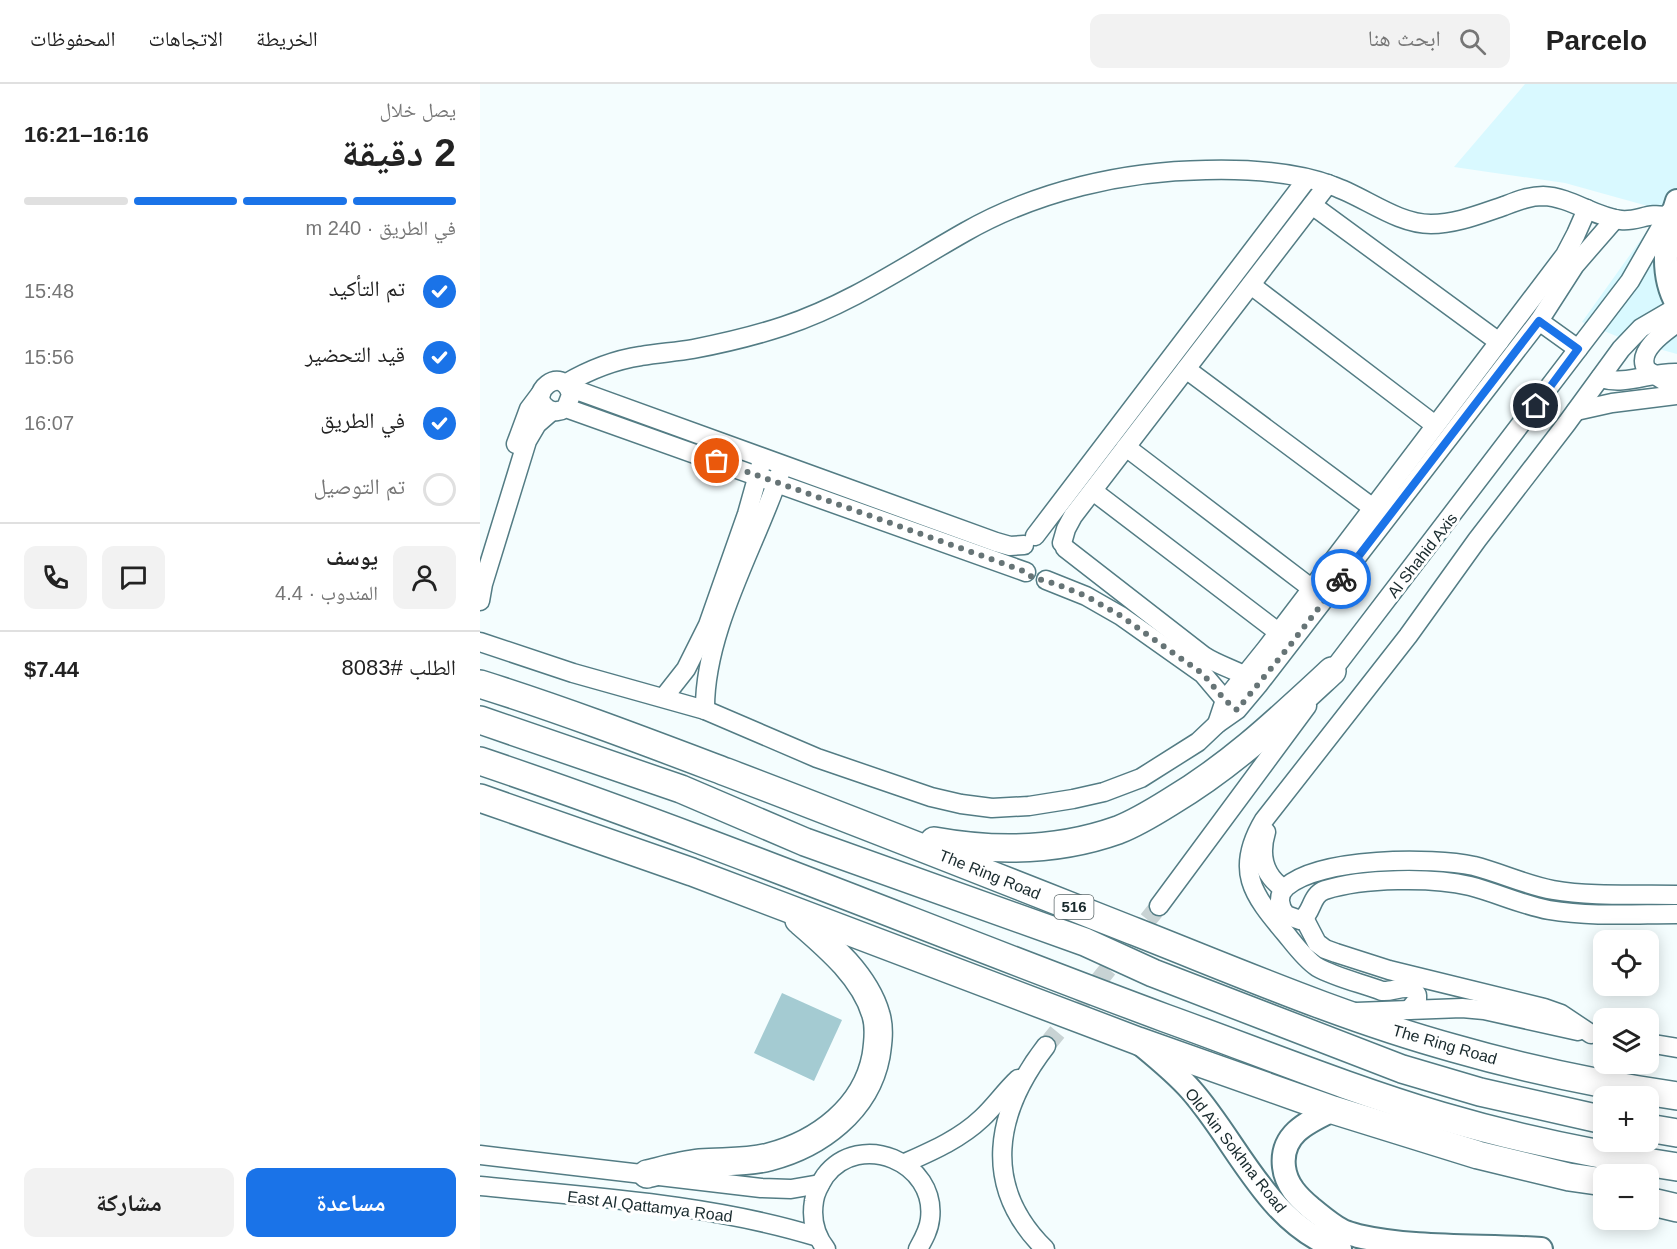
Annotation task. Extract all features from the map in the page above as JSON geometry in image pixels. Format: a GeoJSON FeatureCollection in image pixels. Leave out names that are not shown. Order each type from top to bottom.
{"type":"FeatureCollection","features":[{"type":"Feature","properties":{"kind":"highway"},"geometry":{"type":"LineString","coordinates":[[890,834],[956,845],[1008,849],[1050,846],[1119,830],[1204,782],[1252,745],[1332,671]]}},
{"type":"Feature","properties":{"kind":"highway","name":"The Ring Road"},"geometry":{"type":"LineString","coordinates":[[480,684],[571,714],[890,834],[1266,984],[1344,1012],[1451,1048],[1504,1062],[1620,1088],[1677,1096]]}},
{"type":"Feature","properties":{"kind":"highway","name":"The Ring Road"},"geometry":{"type":"LineString","coordinates":[[480,720],[681,789],[805,842],[1085,942],[1153,973],[1402,1069],[1480,1092],[1593,1118]]}},
{"type":"Feature","properties":{"kind":"highway"},"geometry":{"type":"LineString","coordinates":[[480,761],[588,798],[1097,993],[1352,1087],[1440,1116],[1518,1137],[1593,1154],[1677,1167]]}},
{"type":"Feature","properties":{"kind":"highway"},"geometry":{"type":"LineString","coordinates":[[480,798],[692,872],[1138,1041],[1333,1110],[1478,1155],[1593,1184]]}},
{"type":"Feature","properties":{"kind":"highway"},"geometry":{"type":"LineString","coordinates":[[646,1174],[699,1163],[760,1159],[792,1149],[814,1139],[837,1123],[865,1089],[874,1067],[878,1045],[876,1015],[854,975],[824,942],[787,909]]}},
{"type":"Feature","properties":{"kind":"highway"},"geometry":{"type":"LineString","coordinates":[[1659,1130],[1677,1133]]}},
{"type":"Feature","properties":{"kind":"highway"},"geometry":{"type":"LineString","coordinates":[[1569,1177],[1593,1180]]}},
{"type":"Feature","properties":{"kind":"highway"},"geometry":{"type":"LineString","coordinates":[[1659,1191],[1677,1194]]}},
{"type":"Feature","properties":{"kind":"highway"},"geometry":{"type":"LineString","coordinates":[[1659,1204],[1677,1208]]}},
{"type":"Feature","properties":{"kind":"main road"},"geometry":{"type":"LineString","coordinates":[[1674,206],[1666,255],[1669,285],[1677,305]]}},
{"type":"Feature","properties":{"kind":"main road","name":"Old Ain Sokhna Road"},"geometry":{"type":"LineString","coordinates":[[1138,1041],[1191,1090],[1256,1181],[1283,1213],[1313,1236],[1340,1249]]}},
{"type":"Feature","properties":{"kind":"main road","name":"Old Ain Sokhna Road"},"geometry":{"type":"LineString","coordinates":[[1333,1110],[1304,1125],[1290,1137],[1283,1155],[1286,1179],[1292,1189],[1316,1212],[1342,1231],[1373,1240],[1410,1245],[1541,1249]]}},
{"type":"Feature","properties":{"kind":"street"},"geometry":{"type":"LineString","coordinates":[[566,385],[594,369],[625,359],[728,342],[785,326],[831,308],[875,286],[966,231],[1004,212],[1082,186],[1144,174],[1206,170],[1248,171],[1308,179],[1328,184],[1406,219],[1426,224],[1446,224],[1459,221],[1529,198],[1544,196],[1615,219],[1634,219],[1674,206]]}},
{"type":"Feature","properties":{"kind":"street"},"geometry":{"type":"LineString","coordinates":[[1026,572],[1020,559],[1030,540],[1308,179]]}},
{"type":"Feature","properties":{"kind":"street"},"geometry":{"type":"LineString","coordinates":[[1046,580],[1059,575],[1067,562],[1064,545],[1069,522],[1328,184]]}},
{"type":"Feature","properties":{"kind":"street"},"geometry":{"type":"LineString","coordinates":[[1312,205],[1498,342]]}},
{"type":"Feature","properties":{"kind":"street","name":"Al Shahid Axis"},"geometry":{"type":"LineString","coordinates":[[1159,906],[1332,671],[1630,281],[1674,206]]}},
{"type":"Feature","properties":{"kind":"street"},"geometry":{"type":"LineString","coordinates":[[1252,680],[1278,632],[1311,588],[1380,513],[1435,425],[1565,255],[1587,209]]}},
{"type":"Feature","properties":{"kind":"street"},"geometry":{"type":"LineString","coordinates":[[480,642],[573,673],[705,710],[817,758],[931,798],[992,808],[1029,806],[1104,792],[1141,778],[1198,742],[1218,724],[1380,513],[1539,321],[1567,275],[1615,219]]}},
{"type":"Feature","properties":{"kind":"street"},"geometry":{"type":"LineString","coordinates":[[1251,285],[1435,425]]}},
{"type":"Feature","properties":{"kind":"street"},"geometry":{"type":"LineString","coordinates":[[1409,1010],[1418,1000],[1413,989],[1404,987],[1396,990],[1382,990],[1329,972],[1315,966],[1296,946],[1263,907],[1252,886],[1249,874],[1253,842],[1264,820],[1408,636],[1477,540],[1631,337],[1677,305]]}},
{"type":"Feature","properties":{"kind":"street"},"geometry":{"type":"LineString","coordinates":[[1539,321],[1578,349]]}},
{"type":"Feature","properties":{"kind":"street"},"geometry":{"type":"LineString","coordinates":[[1677,323],[1660,335],[1648,351],[1644,366],[1652,374],[1677,389]]}},
{"type":"Feature","properties":{"kind":"street"},"geometry":{"type":"LineString","coordinates":[[1186,369],[1380,513]]}},
{"type":"Feature","properties":{"kind":"street"},"geometry":{"type":"LineString","coordinates":[[1600,378],[1617,382],[1652,374],[1677,373]]}},
{"type":"Feature","properties":{"kind":"street"},"geometry":{"type":"LineString","coordinates":[[480,559],[529,409],[546,384],[560,381],[996,542],[1010,546],[1050,535],[1204,656],[1252,680]]}},
{"type":"Feature","properties":{"kind":"street"},"geometry":{"type":"LineString","coordinates":[[480,601],[483,584],[527,441],[537,424],[559,410],[571,395],[566,385]]}},
{"type":"Feature","properties":{"kind":"street"},"geometry":{"type":"LineString","coordinates":[[541,393],[544,406],[757,476],[1026,572],[1032,577],[1046,580],[1086,596],[1121,616],[1203,674],[1231,705]]}},
{"type":"Feature","properties":{"kind":"street"},"geometry":{"type":"LineString","coordinates":[[1576,411],[1612,403],[1677,395]]}},
{"type":"Feature","properties":{"kind":"street"},"geometry":{"type":"LineString","coordinates":[[1126,447],[1311,588]]}},
{"type":"Feature","properties":{"kind":"street"},"geometry":{"type":"LineString","coordinates":[[664,697],[686,669],[708,625],[747,514],[763,457]]}},
{"type":"Feature","properties":{"kind":"street"},"geometry":{"type":"LineString","coordinates":[[705,710],[707,676],[718,632],[783,464]]}},
{"type":"Feature","properties":{"kind":"street"},"geometry":{"type":"LineString","coordinates":[[1093,491],[1278,632]]}},
{"type":"Feature","properties":{"kind":"street"},"geometry":{"type":"LineString","coordinates":[[1279,802],[1266,834],[1262,852],[1270,877],[1284,889]]}},
{"type":"Feature","properties":{"kind":"street"},"geometry":{"type":"LineString","coordinates":[[1677,895],[1555,890],[1534,886],[1474,866],[1412,860],[1371,862],[1334,868],[1302,878],[1284,889],[1280,903],[1283,912],[1295,920],[1304,918],[1317,895],[1326,890],[1351,885],[1413,880],[1469,886],[1516,901],[1574,913],[1677,914]]}},
{"type":"Feature","properties":{"kind":"street"},"geometry":{"type":"LineString","coordinates":[[1304,918],[1312,937],[1325,949],[1389,970],[1544,1008],[1561,1014],[1593,1033]]}},
{"type":"Feature","properties":{"kind":"street"},"geometry":{"type":"LineString","coordinates":[[1296,946],[1312,937]]}},
{"type":"Feature","properties":{"kind":"street"},"geometry":{"type":"LineString","coordinates":[[1344,1012],[1462,1008],[1484,1010],[1593,1034]]}},
{"type":"Feature","properties":{"kind":"street"},"geometry":{"type":"LineString","coordinates":[[905,1163],[950,1142],[981,1119],[1030,1067],[1046,1046]]}},
{"type":"Feature","properties":{"kind":"street"},"geometry":{"type":"LineString","coordinates":[[1030,1067],[1009,1112],[1004,1131],[1003,1169],[1016,1213],[1028,1233],[1045,1249]]}},
{"type":"Feature","properties":{"kind":"street"},"geometry":{"type":"LineString","coordinates":[[822,1243],[812,1210],[814,1197],[820,1184],[842,1161],[857,1155],[874,1153],[890,1156],[905,1163],[917,1174],[925,1188],[930,1204],[930,1220],[926,1235],[918,1249]]}},
{"type":"Feature","properties":{"kind":"street","name":"East Al Qattamya Road"},"geometry":{"type":"LineString","coordinates":[[480,1155],[771,1189],[791,1189],[820,1184]]}},
{"type":"Feature","properties":{"kind":"street","name":"East Al Qattamya Road"},"geometry":{"type":"LineString","coordinates":[[480,1186],[635,1202],[767,1222],[822,1243]]}},
{"type":"Feature","properties":{"kind":"street"},"geometry":{"type":"LineString","coordinates":[[767,1222],[771,1189]]}},
{"type":"Feature","properties":{"kind":"shaded area"},"geometry":{"type":"Polygon","coordinates":[[[1525,84],[1677,84],[1677,354],[1626,340],[1582,322],[1662,210],[1565,183],[1454,167],[1525,84]]]}},
{"type":"Feature","properties":{"kind":"building"},"geometry":{"type":"Polygon","coordinates":[[[782,993],[842,1020],[814,1081],[754,1053],[782,993]]]}},
{"type":"Feature","properties":{"kind":"tunnel"},"geometry":{"type":"LineString","coordinates":[[1046,1046],[1159,906]]}},
{"type":"Feature","properties":{"kind":"way so far"},"geometry":{"type":"LineString","coordinates":[[717,461],[1002,563],[1026,572],[1039,580],[1046,580],[1086,596],[1121,616],[1203,674],[1225,700],[1237,710],[1341,579]]}},
{"type":"Feature","properties":{"kind":"route"},"geometry":{"type":"LineString","coordinates":[[1341,579],[1539,321],[1578,349],[1536,406]]}}]}
